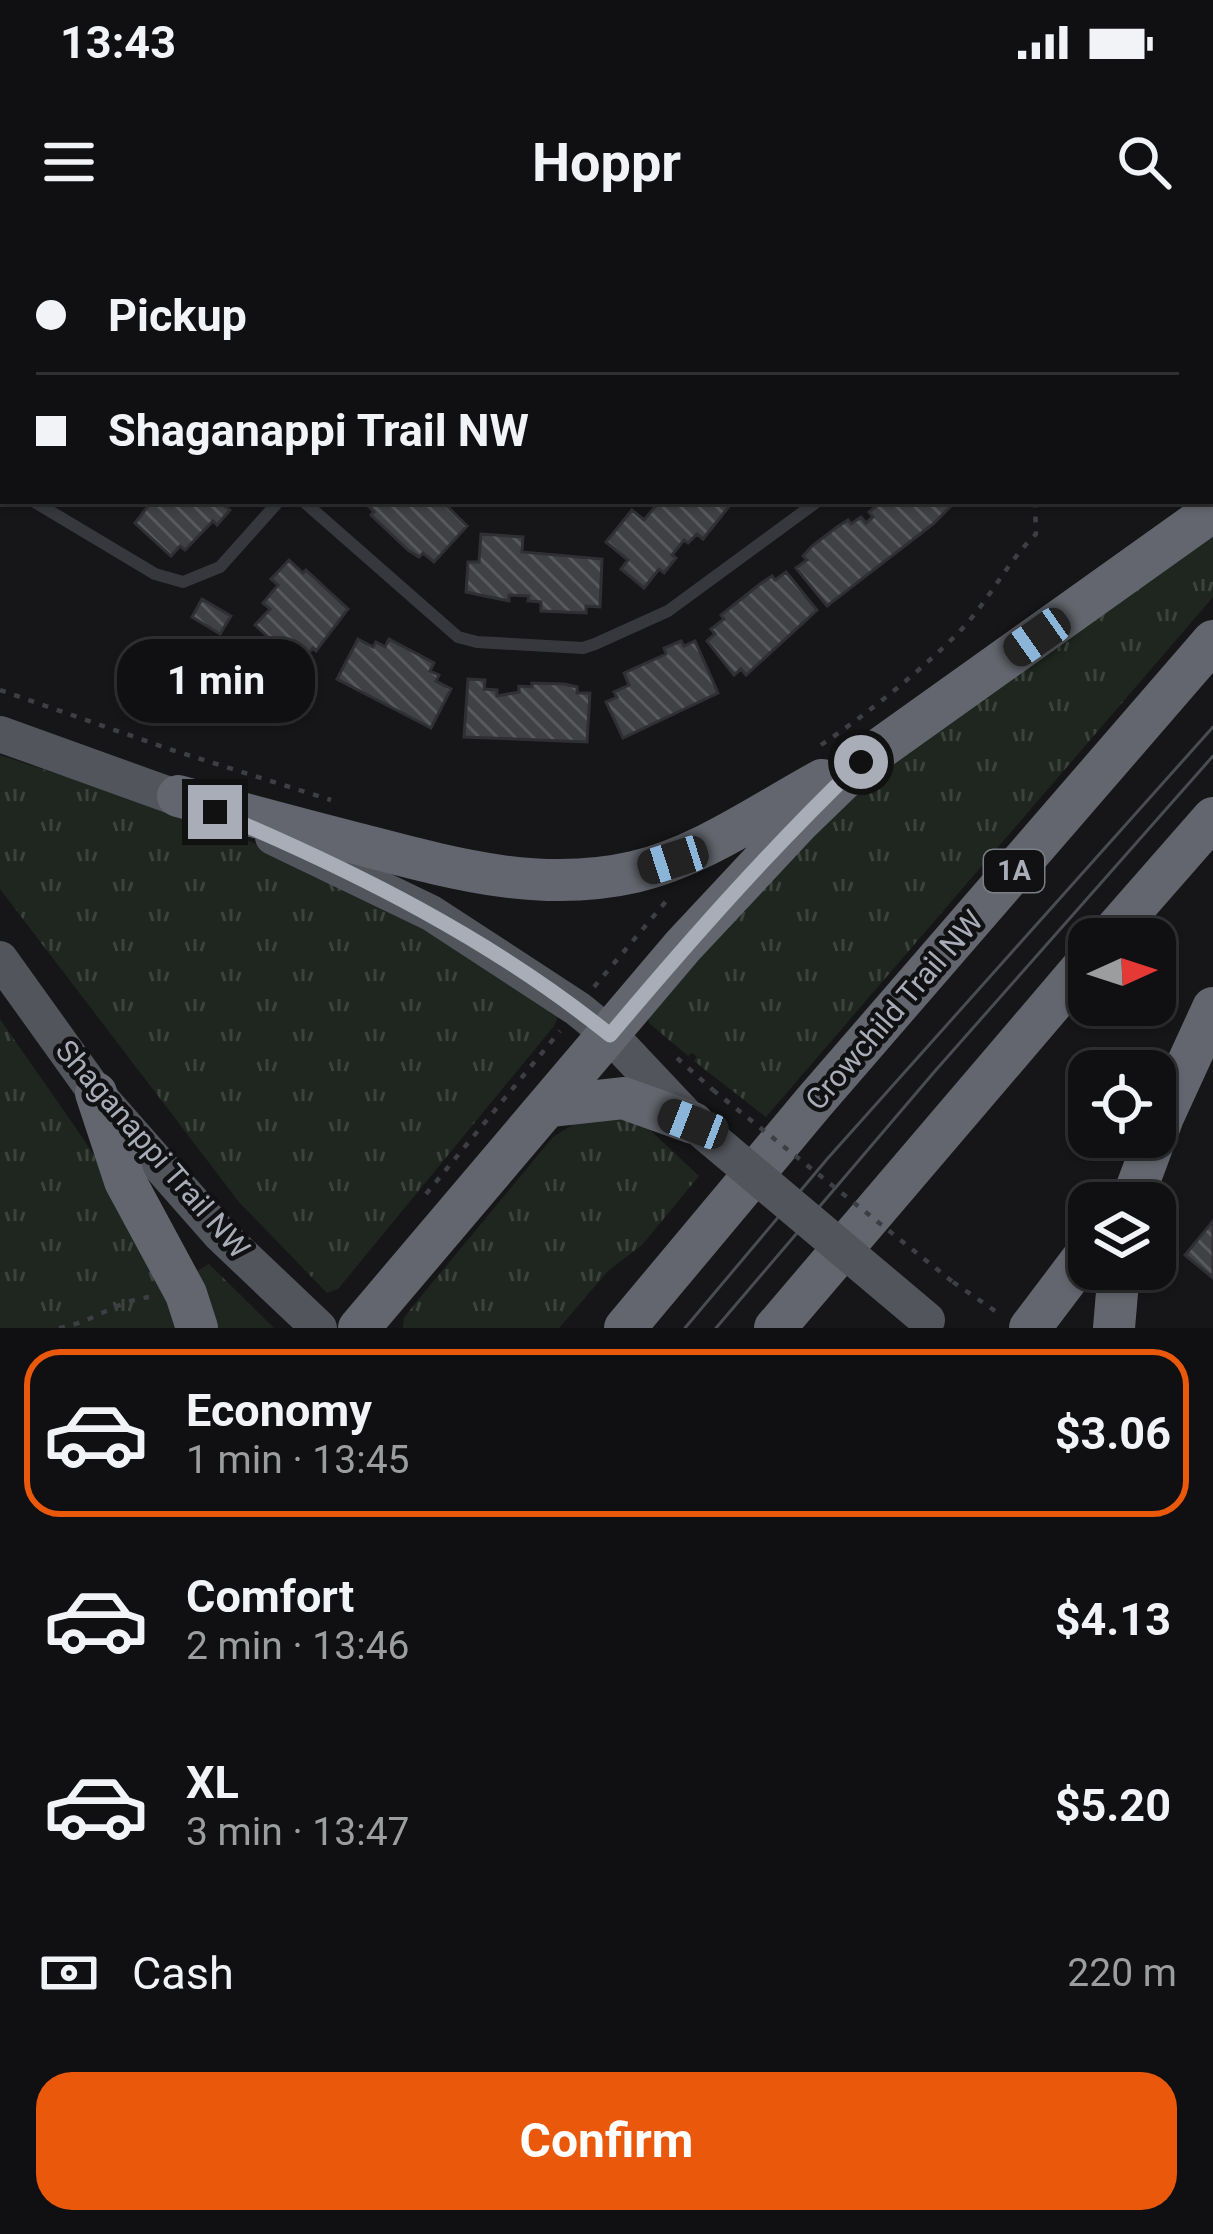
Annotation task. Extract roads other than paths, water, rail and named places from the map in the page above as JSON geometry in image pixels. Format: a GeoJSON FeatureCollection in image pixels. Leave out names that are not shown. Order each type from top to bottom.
{"type":"FeatureCollection","features":[{"type":"Feature","properties":{"kind":"highway"},"geometry":{"type":"LineString","coordinates":[[178,796],[449,868],[512,879],[575,881],[635,872],[673,860],[861,762],[1213,511]]}},
{"type":"Feature","properties":{"kind":"highway","name":"Crowchild Trail NW"},"geometry":{"type":"LineString","coordinates":[[625,1328],[1213,641]]}},
{"type":"Feature","properties":{"kind":"highway"},"geometry":{"type":"LineString","coordinates":[[358,1328],[683,946],[861,762]]}},
{"type":"Feature","properties":{"kind":"highway"},"geometry":{"type":"LineString","coordinates":[[1125,918],[1213,818]]}},
{"type":"Feature","properties":{"kind":"highway"},"geometry":{"type":"LineString","coordinates":[[776,1328],[1068,985]]}},
{"type":"Feature","properties":{"kind":"highway"},"geometry":{"type":"LineString","coordinates":[[1137,1182],[1213,1008]]}},
{"type":"Feature","properties":{"kind":"highway"},"geometry":{"type":"LineString","coordinates":[[96,1093],[125,1181],[186,1294],[197,1328]]}},
{"type":"Feature","properties":{"kind":"highway"},"geometry":{"type":"LineString","coordinates":[[550,1106],[623,1098],[703,1107]]}},
{"type":"Feature","properties":{"kind":"highway"},"geometry":{"type":"LineString","coordinates":[[1020,1325],[1068,1273]]}},
{"type":"Feature","properties":{"kind":"highway"},"geometry":{"type":"LineString","coordinates":[[1114,1328],[1117,1290]]}},
{"type":"Feature","properties":{"kind":"main road"},"geometry":{"type":"LineString","coordinates":[[0,734],[178,796],[326,859],[431,913],[578,1009],[703,1107],[932,1324]]}},
{"type":"Feature","properties":{"kind":"main road","name":"Shaganappi Trail NW"},"geometry":{"type":"LineString","coordinates":[[0,959],[96,1093],[220,1235],[320,1328]]}},
{"type":"Feature","properties":{"kind":"lane"},"geometry":{"type":"LineString","coordinates":[[37,504],[155,574],[183,582],[220,567],[276,504]]}},
{"type":"Feature","properties":{"kind":"lane"},"geometry":{"type":"LineString","coordinates":[[306,504],[458,637],[583,648],[668,611],[814,504]]}},
{"type":"Feature","properties":{"kind":"lane"},"geometry":{"type":"LineString","coordinates":[[792,504],[802,513]]}},
{"type":"Feature","properties":{"kind":"tram line"},"geometry":{"type":"LineString","coordinates":[[685,1328],[828,1158],[1213,727]]}},
{"type":"Feature","properties":{"kind":"tram line"},"geometry":{"type":"LineString","coordinates":[[716,1328],[1213,756]]}}]}
